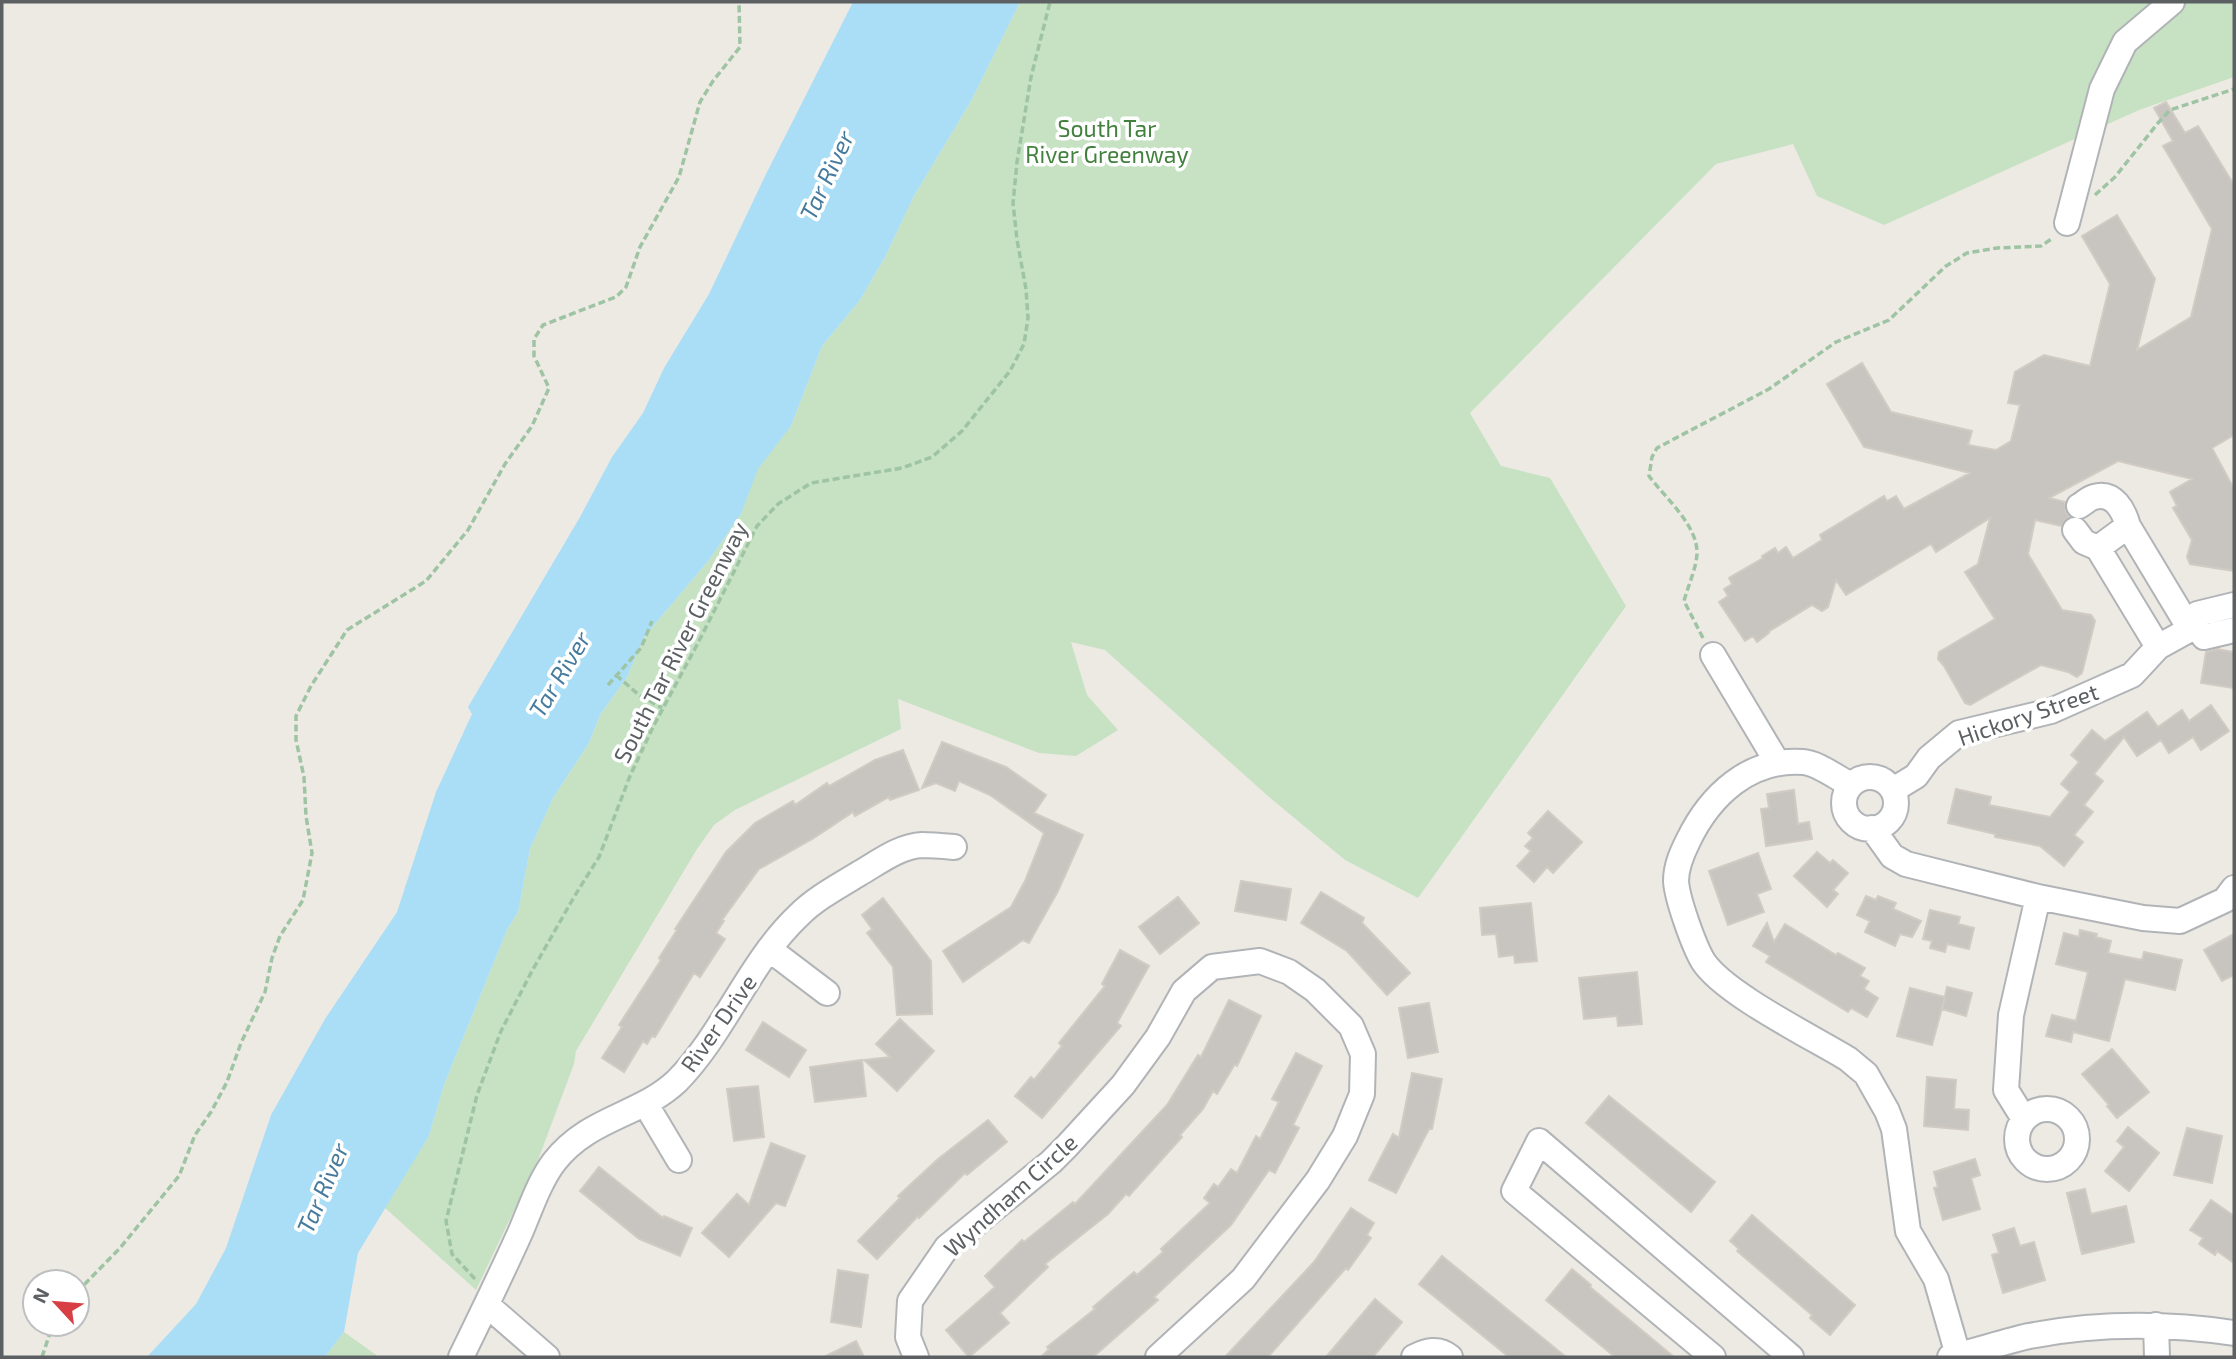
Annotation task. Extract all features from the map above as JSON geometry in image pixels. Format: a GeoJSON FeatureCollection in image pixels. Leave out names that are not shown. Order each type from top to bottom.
{"type":"FeatureCollection","features":[{"type":"Feature","properties":{"kind":"street"},"geometry":{"type":"LineString","coordinates":[[2067,223],[2102,89],[2125,42],[2172,2]]}},
{"type":"Feature","properties":{"kind":"street"},"geometry":{"type":"LineString","coordinates":[[2158,647],[2098,548],[2084,542],[2077,518],[2094,496],[2112,498],[2124,511],[2128,526],[2193,627],[2204,637],[2234,630]]}},
{"type":"Feature","properties":{"kind":"street"},"geometry":{"type":"LineString","coordinates":[[2098,548],[2128,526]]}},
{"type":"Feature","properties":{"kind":"street","name":"Hickory Street"},"geometry":{"type":"LineString","coordinates":[[1894,790],[1916,776],[1929,758],[1959,733],[2051,711],[2132,675],[2158,647],[2193,627],[2197,614],[2234,604]]}},
{"type":"Feature","properties":{"kind":"street"},"geometry":{"type":"LineString","coordinates":[[1713,655],[1777,762]]}},
{"type":"Feature","properties":{"kind":"street"},"geometry":{"type":"LineString","coordinates":[[1851,785],[1807,762],[1777,762],[1748,772],[1730,785],[1701,817],[1679,860],[1676,880],[1680,901],[1703,961],[1719,980],[1848,1059],[1866,1074],[1894,1129],[1908,1231],[1936,1279],[1954,1356],[2028,1337],[2087,1327],[2156,1325],[2234,1334]]}},
{"type":"Feature","properties":{"kind":"street"},"geometry":{"type":"LineString","coordinates":[[1873,776],[1885,781],[1894,790],[1897,802],[1894,814],[1881,827],[1864,829],[1849,819],[1843,802],[1851,785],[1861,778],[1873,776]]}},
{"type":"Feature","properties":{"kind":"street"},"geometry":{"type":"LineString","coordinates":[[1872,828],[1892,856],[1906,864],[2038,897],[2143,918],[2180,921],[2225,900],[2234,888]]}},
{"type":"Feature","properties":{"kind":"street","name":"River Drive"},"geometry":{"type":"LineString","coordinates":[[461,1357],[483,1295],[553,1163],[568,1147],[592,1127],[645,1104],[675,1082],[694,1062],[769,949],[799,914],[829,892],[903,849],[920,845],[954,847]]}},
{"type":"Feature","properties":{"kind":"street"},"geometry":{"type":"LineString","coordinates":[[2024,1119],[2006,1090],[2011,1016],[2038,897]]}},
{"type":"Feature","properties":{"kind":"street"},"geometry":{"type":"LineString","coordinates":[[769,949],[827,993]]}},
{"type":"Feature","properties":{"kind":"street","name":"Wyndham Circle"},"geometry":{"type":"LineString","coordinates":[[916,1357],[908,1336],[910,1301],[947,1247],[1051,1162],[1076,1136],[1123,1085],[1158,1037],[1184,991],[1212,967],[1260,961],[1289,972],[1315,990],[1351,1026],[1363,1054],[1362,1094],[1345,1136],[1318,1180],[1243,1279],[1158,1357]]}},
{"type":"Feature","properties":{"kind":"street"},"geometry":{"type":"LineString","coordinates":[[645,1104],[679,1160]]}},
{"type":"Feature","properties":{"kind":"street"},"geometry":{"type":"LineString","coordinates":[[1713,1357],[1514,1191],[1539,1141],[1791,1357]]}},
{"type":"Feature","properties":{"kind":"street"},"geometry":{"type":"LineString","coordinates":[[483,1295],[547,1357]]}},
{"type":"Feature","properties":{"kind":"street"},"geometry":{"type":"LineString","coordinates":[[2156,1325],[2157,1357]]}},
{"type":"Feature","properties":{"kind":"street"},"geometry":{"type":"LineString","coordinates":[[1414,1357],[1427,1350],[1450,1357]]}},
{"type":"Feature","properties":{"kind":"path"},"geometry":{"type":"LineString","coordinates":[[91,1278],[120,1248],[178,1176],[195,1135],[227,1082],[241,1043],[265,992],[280,936],[303,900],[312,853],[304,777],[296,740],[296,716],[311,686],[347,630],[426,581],[468,530],[545,400],[549,388],[534,356],[534,339],[543,325],[616,297],[626,287],[640,247],[679,177],[700,102],[740,47],[739,2]]}},
{"type":"Feature","properties":{"kind":"path","name":"South Tar River Greenway"},"geometry":{"type":"LineString","coordinates":[[483,1295],[452,1254],[446,1221],[477,1095],[502,1031],[531,971],[599,857],[630,776],[662,708],[757,526],[778,504],[811,483],[902,468],[932,457],[962,431],[1010,371],[1024,344],[1028,318],[1026,289],[1013,203],[1031,77],[1050,2]]}},
{"type":"Feature","properties":{"kind":"path"},"geometry":{"type":"LineString","coordinates":[[1713,655],[1684,601],[1697,556],[1696,539],[1649,476],[1649,467],[1657,448],[1769,389],[1836,342],[1889,320],[1946,266],[1967,253],[1997,248],[2041,246],[2055,236],[2115,177],[2170,110],[2234,89]]}},
{"type":"Feature","properties":{"kind":"path"},"geometry":{"type":"LineString","coordinates":[[608,685],[641,648],[652,621]]}},
{"type":"Feature","properties":{"kind":"path"},"geometry":{"type":"LineString","coordinates":[[616,675],[662,708]]}},
{"type":"Feature","properties":{"kind":"path"},"geometry":{"type":"LineString","coordinates":[[42,1357],[48,1338]]}},
{"type":"Feature","properties":{"kind":"green space"},"geometry":{"type":"Polygon","coordinates":[[[1020,2],[2234,2],[2234,77],[2139,110],[1884,225],[1817,196],[1793,144],[1716,164],[1470,413],[1501,466],[1550,478],[1626,606],[1418,898],[1345,860],[1269,797],[1105,650],[1071,642],[1087,695],[1118,730],[1076,756],[1039,753],[898,699],[901,729],[735,810],[714,825],[697,849],[576,1051],[574,1064],[538,1160],[476,1290],[384,1207],[429,1136],[444,1085],[507,930],[518,912],[530,849],[553,798],[589,743],[600,715],[627,677],[644,637],[709,560],[741,514],[757,469],[791,426],[822,346],[860,300],[885,257],[914,196],[971,101],[1020,2]]]}},
{"type":"Feature","properties":{"kind":"green space"},"geometry":{"type":"Polygon","coordinates":[[[344,1332],[379,1357],[325,1357],[344,1332]]]}},
{"type":"Feature","properties":{"kind":"water","name":"Tar River"},"geometry":{"type":"Polygon","coordinates":[[[853,2],[1020,2],[971,101],[914,196],[885,257],[860,300],[822,346],[791,426],[758,469],[741,514],[709,560],[644,637],[627,677],[600,715],[589,743],[553,798],[530,849],[518,912],[507,930],[444,1085],[429,1136],[358,1253],[344,1332],[325,1357],[147,1357],[196,1304],[226,1248],[271,1115],[325,1019],[397,912],[436,792],[472,714],[468,707],[580,517],[612,457],[643,413],[664,368],[709,294],[853,2]]]}},
{"type":"Feature","properties":{"kind":"building"},"geometry":{"type":"Polygon","coordinates":[[[2166,102],[2185,133],[2198,126],[2234,185],[2234,435],[2212,448],[2234,489],[2234,571],[2190,564],[2187,557],[2192,540],[2173,508],[2177,506],[2170,492],[2192,479],[2118,461],[2049,498],[2065,502],[2069,517],[2061,526],[2035,520],[2028,554],[2062,610],[2091,615],[2095,621],[2082,673],[2077,677],[2041,665],[1970,705],[1965,703],[1938,659],[1939,652],[1995,619],[1965,572],[1978,564],[1990,518],[1936,552],[1931,544],[1846,595],[1836,580],[1828,607],[1822,611],[1812,605],[1768,632],[1757,642],[1753,636],[1745,641],[1719,602],[1728,596],[1724,589],[1732,584],[1729,578],[1775,548],[1778,553],[1786,547],[1793,558],[1822,540],[1820,535],[1884,496],[1887,501],[1896,496],[1904,509],[1970,473],[1864,447],[1827,384],[1862,363],[1891,412],[1972,431],[1968,445],[1996,450],[2011,441],[2020,405],[2008,403],[2015,372],[2044,355],[2090,366],[2110,284],[2082,236],[2117,215],[2155,279],[2137,350],[2191,317],[2212,229],[2163,146],[2173,141],[2154,108],[2166,102]]]}},
{"type":"Feature","properties":{"kind":"building"},"geometry":{"type":"Polygon","coordinates":[[[2217,649],[2234,652],[2234,688],[2201,683],[2206,652],[2217,649]]]}},
{"type":"Feature","properties":{"kind":"building"},"geometry":{"type":"Polygon","coordinates":[[[2211,705],[2229,731],[2201,750],[2193,737],[2169,753],[2161,740],[2137,756],[2124,737],[2094,774],[2103,781],[2084,805],[2093,812],[2074,835],[2083,842],[2064,866],[2040,846],[1995,837],[1995,834],[1948,823],[1956,789],[1991,797],[1989,805],[2050,817],[2070,792],[2061,784],[2079,762],[2071,755],[2092,730],[2105,741],[2147,712],[2158,727],[2182,710],[2189,721],[2211,705]]]}},
{"type":"Feature","properties":{"kind":"building"},"geometry":{"type":"Polygon","coordinates":[[[942,742],[1006,767],[1046,795],[1034,813],[1083,835],[1058,891],[1029,943],[1023,940],[963,982],[943,951],[1011,907],[1025,881],[1044,833],[990,795],[959,781],[955,791],[936,783],[922,788],[942,742]]]}},
{"type":"Feature","properties":{"kind":"building"},"geometry":{"type":"Polygon","coordinates":[[[903,750],[919,790],[890,800],[889,797],[855,816],[853,812],[759,869],[722,920],[724,921],[716,933],[725,939],[700,977],[694,973],[655,1037],[652,1036],[647,1044],[643,1041],[624,1072],[602,1058],[622,1027],[619,1025],[661,960],[659,958],[677,930],[675,929],[726,852],[755,823],[793,801],[795,805],[827,783],[829,786],[875,760],[903,750]]]}},
{"type":"Feature","properties":{"kind":"building"},"geometry":{"type":"Polygon","coordinates":[[[1794,790],[1798,824],[1809,822],[1812,839],[1766,846],[1761,809],[1769,808],[1767,794],[1794,790]]]}},
{"type":"Feature","properties":{"kind":"building"},"geometry":{"type":"Polygon","coordinates":[[[1548,811],[1582,842],[1553,873],[1547,867],[1534,882],[1517,866],[1531,851],[1525,846],[1533,838],[1528,833],[1548,811]]]}},
{"type":"Feature","properties":{"kind":"building"},"geometry":{"type":"Polygon","coordinates":[[[1817,852],[1830,863],[1833,860],[1848,873],[1833,890],[1838,894],[1827,907],[1794,876],[1817,852]]]}},
{"type":"Feature","properties":{"kind":"building"},"geometry":{"type":"Polygon","coordinates":[[[1758,853],[1771,889],[1757,894],[1764,912],[1728,925],[1709,871],[1758,853]]]}},
{"type":"Feature","properties":{"kind":"building"},"geometry":{"type":"Polygon","coordinates":[[[1241,881],[1291,889],[1286,920],[1235,911],[1241,881]]]}},
{"type":"Feature","properties":{"kind":"building"},"geometry":{"type":"Polygon","coordinates":[[[1321,892],[1364,918],[1362,923],[1410,973],[1387,995],[1347,951],[1301,923],[1321,892]]]}},
{"type":"Feature","properties":{"kind":"building"},"geometry":{"type":"Polygon","coordinates":[[[1866,896],[1876,900],[1878,896],[1896,903],[1893,909],[1921,921],[1912,937],[1900,934],[1895,946],[1865,932],[1870,921],[1857,915],[1866,896]]]}},
{"type":"Feature","properties":{"kind":"building"},"geometry":{"type":"Polygon","coordinates":[[[1178,897],[1199,923],[1160,954],[1139,927],[1178,897]]]}},
{"type":"Feature","properties":{"kind":"building"},"geometry":{"type":"Polygon","coordinates":[[[883,898],[931,961],[932,1014],[897,1015],[893,967],[867,933],[872,929],[862,915],[883,898]]]}},
{"type":"Feature","properties":{"kind":"building"},"geometry":{"type":"Polygon","coordinates":[[[1531,903],[1537,961],[1515,963],[1514,955],[1499,957],[1496,934],[1482,935],[1480,908],[1531,903]]]}},
{"type":"Feature","properties":{"kind":"building"},"geometry":{"type":"Polygon","coordinates":[[[1930,910],[1960,917],[1958,924],[1974,928],[1969,949],[1947,944],[1945,952],[1930,948],[1932,941],[1923,939],[1930,910]]]}},
{"type":"Feature","properties":{"kind":"building"},"geometry":{"type":"Polygon","coordinates":[[[1767,923],[1774,942],[1785,924],[1836,955],[1838,953],[1865,968],[1860,976],[1869,981],[1864,989],[1878,998],[1867,1017],[1851,1008],[1848,1012],[1766,962],[1770,956],[1753,946],[1767,923]]]}},
{"type":"Feature","properties":{"kind":"building"},"geometry":{"type":"Polygon","coordinates":[[[2080,930],[2111,941],[2108,953],[2142,960],[2144,952],[2182,960],[2175,990],[2125,979],[2109,1041],[2073,1032],[2071,1042],[2046,1036],[2052,1015],[2076,1021],[2088,972],[2056,964],[2064,933],[2079,937],[2080,930]]]}},
{"type":"Feature","properties":{"kind":"building"},"geometry":{"type":"Polygon","coordinates":[[[2234,934],[2234,975],[2222,981],[2204,950],[2234,934]]]}},
{"type":"Feature","properties":{"kind":"building"},"geometry":{"type":"Polygon","coordinates":[[[1120,950],[1149,966],[1117,1023],[1121,1026],[1042,1118],[1015,1096],[1031,1077],[1034,1080],[1062,1046],[1059,1043],[1105,986],[1102,984],[1120,950]]]}},
{"type":"Feature","properties":{"kind":"building"},"geometry":{"type":"Polygon","coordinates":[[[1637,972],[1642,1024],[1618,1026],[1617,1016],[1584,1019],[1579,978],[1637,972]]]}},
{"type":"Feature","properties":{"kind":"building"},"geometry":{"type":"Polygon","coordinates":[[[1947,987],[1972,993],[1966,1016],[1942,1009],[1947,987]]]}},
{"type":"Feature","properties":{"kind":"building"},"geometry":{"type":"Polygon","coordinates":[[[1910,988],[1945,997],[1932,1045],[1897,1036],[1910,988]]]}},
{"type":"Feature","properties":{"kind":"building"},"geometry":{"type":"Polygon","coordinates":[[[1229,1000],[1261,1016],[1237,1066],[1235,1064],[1217,1094],[1213,1091],[1203,1109],[1180,1135],[1182,1137],[1129,1196],[1126,1194],[1108,1214],[1045,1264],[1048,1267],[1000,1313],[1009,1323],[969,1357],[946,1330],[995,1287],[985,1276],[1022,1240],[1024,1242],[1073,1202],[1075,1204],[1167,1105],[1198,1055],[1201,1057],[1229,1000]]]}},
{"type":"Feature","properties":{"kind":"building"},"geometry":{"type":"Polygon","coordinates":[[[1429,1003],[1438,1052],[1408,1058],[1399,1008],[1429,1003]]]}},
{"type":"Feature","properties":{"kind":"building"},"geometry":{"type":"Polygon","coordinates":[[[900,1019],[934,1051],[897,1091],[864,1060],[890,1057],[876,1044],[900,1019]]]}},
{"type":"Feature","properties":{"kind":"building"},"geometry":{"type":"Polygon","coordinates":[[[763,1022],[806,1050],[789,1077],[746,1050],[763,1022]]]}},
{"type":"Feature","properties":{"kind":"building"},"geometry":{"type":"Polygon","coordinates":[[[2112,1049],[2149,1092],[2117,1118],[2082,1074],[2112,1049]]]}},
{"type":"Feature","properties":{"kind":"building"},"geometry":{"type":"Polygon","coordinates":[[[1296,1053],[1322,1066],[1293,1125],[1299,1128],[1275,1173],[1269,1170],[1231,1225],[1154,1297],[1158,1300],[1093,1357],[1041,1357],[1049,1349],[1047,1347],[1095,1309],[1093,1307],[1134,1272],[1137,1275],[1163,1252],[1161,1249],[1210,1203],[1204,1198],[1214,1184],[1218,1187],[1231,1169],[1237,1173],[1256,1136],[1260,1139],[1279,1102],[1272,1099],[1296,1053]]]}},
{"type":"Feature","properties":{"kind":"building"},"geometry":{"type":"Polygon","coordinates":[[[862,1060],[866,1096],[815,1102],[810,1067],[862,1060]]]}},
{"type":"Feature","properties":{"kind":"building"},"geometry":{"type":"Polygon","coordinates":[[[1412,1073],[1442,1079],[1432,1129],[1429,1129],[1396,1193],[1369,1180],[1393,1134],[1399,1138],[1412,1073]]]}},
{"type":"Feature","properties":{"kind":"building"},"geometry":{"type":"Polygon","coordinates":[[[1927,1077],[1956,1080],[1954,1109],[1969,1110],[1968,1130],[1924,1126],[1927,1077]]]}},
{"type":"Feature","properties":{"kind":"building"},"geometry":{"type":"Polygon","coordinates":[[[758,1086],[764,1137],[734,1141],[727,1089],[758,1086]]]}},
{"type":"Feature","properties":{"kind":"building"},"geometry":{"type":"Polygon","coordinates":[[[1609,1096],[1715,1182],[1691,1212],[1586,1123],[1609,1096]]]}},
{"type":"Feature","properties":{"kind":"building"},"geometry":{"type":"Polygon","coordinates":[[[988,1120],[1007,1142],[967,1175],[965,1173],[877,1259],[858,1241],[900,1198],[898,1196],[938,1159],[988,1120]]]}},
{"type":"Feature","properties":{"kind":"building"},"geometry":{"type":"Polygon","coordinates":[[[2128,1127],[2159,1153],[2129,1191],[2105,1171],[2124,1147],[2117,1141],[2128,1127]]]}},
{"type":"Feature","properties":{"kind":"building"},"geometry":{"type":"Polygon","coordinates":[[[2187,1128],[2222,1136],[2212,1183],[2174,1175],[2187,1128]]]}},
{"type":"Feature","properties":{"kind":"building"},"geometry":{"type":"Polygon","coordinates":[[[771,1143],[805,1156],[785,1206],[776,1203],[729,1257],[702,1233],[737,1194],[749,1205],[771,1143]]]}},
{"type":"Feature","properties":{"kind":"building"},"geometry":{"type":"Polygon","coordinates":[[[1975,1159],[1980,1175],[1971,1178],[1980,1209],[1943,1220],[1934,1188],[1938,1187],[1934,1172],[1975,1159]]]}},
{"type":"Feature","properties":{"kind":"building"},"geometry":{"type":"Polygon","coordinates":[[[599,1167],[663,1218],[664,1216],[692,1228],[680,1256],[639,1239],[580,1191],[599,1167]]]}},
{"type":"Feature","properties":{"kind":"building"},"geometry":{"type":"Polygon","coordinates":[[[2085,1189],[2091,1214],[2126,1206],[2134,1242],[2082,1254],[2067,1193],[2085,1189]]]}},
{"type":"Feature","properties":{"kind":"building"},"geometry":{"type":"Polygon","coordinates":[[[2211,1200],[2234,1216],[2234,1263],[2217,1251],[2215,1255],[2199,1244],[2203,1238],[2190,1230],[2211,1200]]]}},
{"type":"Feature","properties":{"kind":"building"},"geometry":{"type":"Polygon","coordinates":[[[1351,1208],[1374,1223],[1367,1235],[1371,1238],[1348,1270],[1346,1268],[1268,1357],[1225,1357],[1314,1262],[1351,1208]]]}},
{"type":"Feature","properties":{"kind":"building"},"geometry":{"type":"Polygon","coordinates":[[[1752,1215],[1855,1305],[1830,1335],[1810,1318],[1812,1315],[1737,1251],[1739,1249],[1730,1241],[1752,1215]]]}},
{"type":"Feature","properties":{"kind":"building"},"geometry":{"type":"Polygon","coordinates":[[[2014,1228],[2020,1246],[2034,1242],[2045,1280],[2003,1293],[1992,1255],[1999,1253],[1993,1235],[2014,1228]]]}},
{"type":"Feature","properties":{"kind":"building"},"geometry":{"type":"Polygon","coordinates":[[[1442,1256],[1566,1357],[1509,1357],[1419,1284],[1442,1256]]]}},
{"type":"Feature","properties":{"kind":"building"},"geometry":{"type":"Polygon","coordinates":[[[1572,1269],[1674,1357],[1615,1357],[1546,1300],[1572,1269]]]}},
{"type":"Feature","properties":{"kind":"building"},"geometry":{"type":"Polygon","coordinates":[[[838,1270],[868,1275],[861,1327],[831,1322],[838,1270]]]}},
{"type":"Feature","properties":{"kind":"building"},"geometry":{"type":"Polygon","coordinates":[[[1375,1299],[1402,1322],[1373,1357],[1326,1357],[1375,1299]]]}},
{"type":"Feature","properties":{"kind":"building"},"geometry":{"type":"Polygon","coordinates":[[[856,1341],[864,1357],[824,1357],[856,1341]]]}}]}
